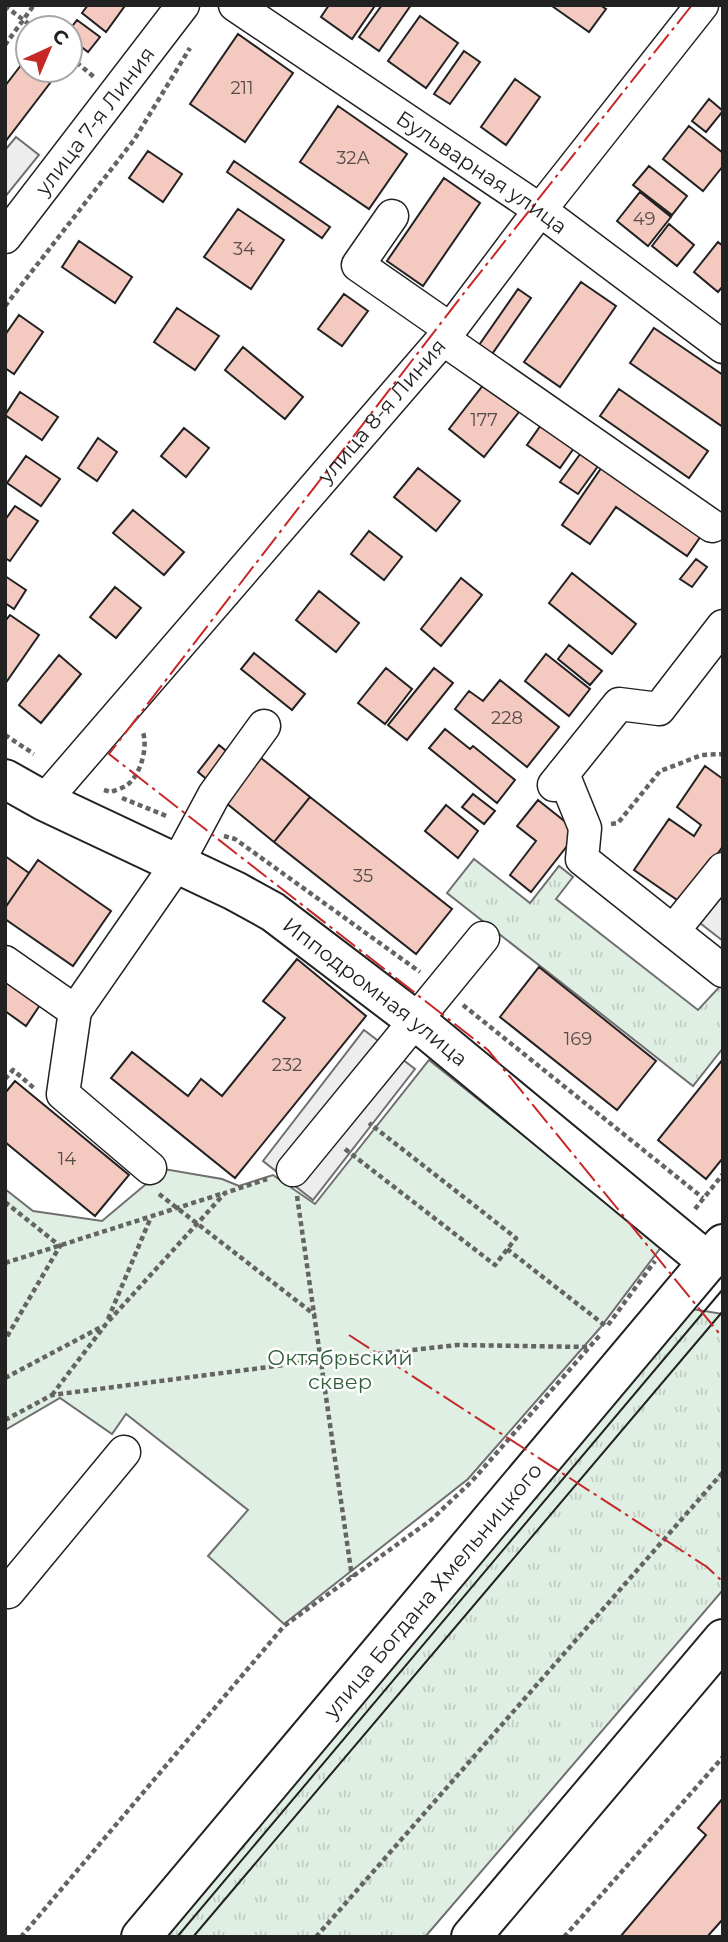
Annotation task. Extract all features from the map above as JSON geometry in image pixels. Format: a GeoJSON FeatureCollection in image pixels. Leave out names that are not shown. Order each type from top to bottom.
{"type":"FeatureCollection","features":[{"type":"Feature","properties":{"kind":"main road","name":"Ипподромная улица"},"geometry":{"type":"LineString","coordinates":[[5,779],[44,801],[273,912],[716,1253]]}},
{"type":"Feature","properties":{"kind":"main road","name":"улица Богдана Хмельницкого"},"geometry":{"type":"LineString","coordinates":[[141,1937],[716,1253]]}},
{"type":"Feature","properties":{"kind":"main road"},"geometry":{"type":"LineString","coordinates":[[471,1937],[723,1639]]}},
{"type":"Feature","properties":{"kind":"street","name":"улица 7-я Линия"},"geometry":{"type":"LineString","coordinates":[[5,237],[183,5]]}},
{"type":"Feature","properties":{"kind":"street","name":"Бульварная улица"},"geometry":{"type":"LineString","coordinates":[[235,5],[540,211],[723,347]]}},
{"type":"Feature","properties":{"kind":"street","name":"улица 8-я Линия"},"geometry":{"type":"LineString","coordinates":[[44,801],[447,334],[702,5]]}},
{"type":"Feature","properties":{"kind":"street"},"geometry":{"type":"LineString","coordinates":[[392,216],[358,265],[447,334],[712,526]]}},
{"type":"Feature","properties":{"kind":"street"},"geometry":{"type":"LineString","coordinates":[[723,626],[659,709],[619,704],[558,780],[585,828],[582,859],[723,971]]}},
{"type":"Feature","properties":{"kind":"street"},"geometry":{"type":"LineString","coordinates":[[150,1177],[63,1094],[75,1011],[177,864],[214,795],[264,726]]}},
{"type":"Feature","properties":{"kind":"street"},"geometry":{"type":"LineString","coordinates":[[673,931],[723,869]]}},
{"type":"Feature","properties":{"kind":"street"},"geometry":{"type":"LineString","coordinates":[[293,1170],[483,938]]}},
{"type":"Feature","properties":{"kind":"street"},"geometry":{"type":"LineString","coordinates":[[5,962],[75,1011]]}},
{"type":"Feature","properties":{"kind":"street"},"geometry":{"type":"LineString","coordinates":[[8,1592],[124,1452]]}},
{"type":"Feature","properties":{"kind":"path"},"geometry":{"type":"LineString","coordinates":[[5,306],[134,140],[194,41]]}},
{"type":"Feature","properties":{"kind":"path"},"geometry":{"type":"LineString","coordinates":[[585,828],[618,823],[660,771],[702,755],[723,754]]}},
{"type":"Feature","properties":{"kind":"path"},"geometry":{"type":"LineString","coordinates":[[324,1132],[495,1265],[516,1238],[346,1105]]}},
{"type":"Feature","properties":{"kind":"path"},"geometry":{"type":"LineString","coordinates":[[5,1263],[293,1170],[323,1360],[352,1577]]}},
{"type":"Feature","properties":{"kind":"path"},"geometry":{"type":"LineString","coordinates":[[690,1215],[723,1174]]}},
{"type":"Feature","properties":{"kind":"path"},"geometry":{"type":"LineString","coordinates":[[150,1177],[177,1208],[316,1316]]}},
{"type":"Feature","properties":{"kind":"path"},"geometry":{"type":"LineString","coordinates":[[52,1395],[106,1324],[225,1193]]}},
{"type":"Feature","properties":{"kind":"path"},"geometry":{"type":"LineString","coordinates":[[5,1202],[60,1246]]}},
{"type":"Feature","properties":{"kind":"path"},"geometry":{"type":"LineString","coordinates":[[5,1378],[106,1324],[151,1217]]}},
{"type":"Feature","properties":{"kind":"path"},"geometry":{"type":"LineString","coordinates":[[5,1340],[60,1246]]}},
{"type":"Feature","properties":{"kind":"path"},"geometry":{"type":"LineString","coordinates":[[507,1249],[607,1327]]}},
{"type":"Feature","properties":{"kind":"path"},"geometry":{"type":"LineString","coordinates":[[21,1937],[284,1626],[431,1520],[472,1481],[607,1327],[654,1261]]}},
{"type":"Feature","properties":{"kind":"path"},"geometry":{"type":"LineString","coordinates":[[5,1420],[52,1395],[323,1360],[457,1345],[589,1347]]}},
{"type":"Feature","properties":{"kind":"path"},"geometry":{"type":"LineString","coordinates":[[316,1937],[723,1472]]}},
{"type":"Feature","properties":{"kind":"path"},"geometry":{"type":"LineString","coordinates":[[564,1937],[723,1757]]}},
{"type":"Feature","properties":{"kind":"green space"},"geometry":{"type":"Polygon","coordinates":[[[474,859],[530,903],[559,866],[573,877],[556,899],[698,1010],[723,983],[723,1048],[693,1086],[447,893],[474,859]]]}},
{"type":"Feature","properties":{"kind":"green space","name":"Октябрьский сквер"},"geometry":{"type":"Polygon","coordinates":[[[429,1060],[662,1246],[600,1328],[468,1479],[284,1624],[208,1556],[248,1510],[126,1414],[112,1434],[60,1398],[5,1430],[5,1189],[33,1211],[102,1221],[164,1169],[222,1179],[239,1186],[273,1175],[315,1204],[429,1060]]]}},
{"type":"Feature","properties":{"kind":"green space"},"geometry":{"type":"Polygon","coordinates":[[[692,1309],[723,1314],[723,1590],[425,1937],[163,1937],[692,1309]]]}},
{"type":"Feature","properties":{"kind":"shaded area"},"geometry":{"type":"Polygon","coordinates":[[[16,137],[39,155],[5,197],[5,150],[16,137]]]}},
{"type":"Feature","properties":{"kind":"shaded area"},"geometry":{"type":"Polygon","coordinates":[[[723,875],[723,941],[691,916],[723,875]]]}},
{"type":"Feature","properties":{"kind":"shaded area"},"geometry":{"type":"Polygon","coordinates":[[[364,1030],[415,1069],[313,1200],[263,1161],[364,1030]]]}},
{"type":"Feature","properties":{"kind":"building"},"geometry":{"type":"Polygon","coordinates":[[[88,5],[124,7],[106,32],[82,13],[88,5]]]}},
{"type":"Feature","properties":{"kind":"building"},"geometry":{"type":"Polygon","coordinates":[[[329,5],[374,7],[352,39],[321,17],[329,5]]]}},
{"type":"Feature","properties":{"kind":"building"},"geometry":{"type":"Polygon","coordinates":[[[382,5],[411,5],[379,51],[359,37],[382,5]]]}},
{"type":"Feature","properties":{"kind":"building"},"geometry":{"type":"Polygon","coordinates":[[[600,5],[606,9],[589,32],[552,6],[600,5]]]}},
{"type":"Feature","properties":{"kind":"building"},"geometry":{"type":"Polygon","coordinates":[[[420,16],[458,43],[426,88],[388,61],[420,16]]]}},
{"type":"Feature","properties":{"kind":"building"},"geometry":{"type":"Polygon","coordinates":[[[84,25],[100,37],[88,52],[84,49],[84,25]]]}},
{"type":"Feature","properties":{"kind":"building"},"geometry":{"type":"Polygon","coordinates":[[[238,34],[293,73],[245,142],[190,104],[238,34]]]}},
{"type":"Feature","properties":{"kind":"building"},"geometry":{"type":"Polygon","coordinates":[[[464,51],[480,62],[450,104],[434,94],[464,51]]]}},
{"type":"Feature","properties":{"kind":"building"},"geometry":{"type":"Polygon","coordinates":[[[14,74],[14,84],[49,84],[5,142],[5,86],[14,74]]]}},
{"type":"Feature","properties":{"kind":"building"},"geometry":{"type":"Polygon","coordinates":[[[515,79],[540,97],[506,145],[481,127],[515,79]]]}},
{"type":"Feature","properties":{"kind":"building"},"geometry":{"type":"Polygon","coordinates":[[[709,99],[723,111],[706,132],[692,121],[709,99]]]}},
{"type":"Feature","properties":{"kind":"building"},"geometry":{"type":"Polygon","coordinates":[[[338,106],[407,154],[369,209],[300,162],[338,106]]]}},
{"type":"Feature","properties":{"kind":"building"},"geometry":{"type":"Polygon","coordinates":[[[689,126],[723,153],[723,166],[703,191],[663,159],[689,126]]]}},
{"type":"Feature","properties":{"kind":"building"},"geometry":{"type":"Polygon","coordinates":[[[148,151],[182,174],[163,202],[129,178],[148,151]]]}},
{"type":"Feature","properties":{"kind":"building"},"geometry":{"type":"Polygon","coordinates":[[[234,161],[330,227],[322,238],[227,172],[234,161]]]}},
{"type":"Feature","properties":{"kind":"building"},"geometry":{"type":"Polygon","coordinates":[[[649,166],[687,196],[672,215],[633,185],[649,166]]]}},
{"type":"Feature","properties":{"kind":"building"},"geometry":{"type":"Polygon","coordinates":[[[444,178],[480,203],[423,286],[387,261],[444,178]]]}},
{"type":"Feature","properties":{"kind":"building"},"geometry":{"type":"Polygon","coordinates":[[[640,192],[671,217],[648,246],[617,221],[640,192]]]}},
{"type":"Feature","properties":{"kind":"building"},"geometry":{"type":"Polygon","coordinates":[[[238,209],[284,240],[251,289],[204,257],[238,209]]]}},
{"type":"Feature","properties":{"kind":"building"},"geometry":{"type":"Polygon","coordinates":[[[669,224],[694,245],[677,266],[652,246],[669,224]]]}},
{"type":"Feature","properties":{"kind":"building"},"geometry":{"type":"Polygon","coordinates":[[[79,241],[132,277],[115,303],[62,267],[79,241]]]}},
{"type":"Feature","properties":{"kind":"building"},"geometry":{"type":"Polygon","coordinates":[[[718,242],[723,246],[723,286],[718,292],[694,272],[718,242]]]}},
{"type":"Feature","properties":{"kind":"building"},"geometry":{"type":"Polygon","coordinates":[[[581,282],[616,306],[560,387],[524,362],[581,282]]]}},
{"type":"Feature","properties":{"kind":"building"},"geometry":{"type":"Polygon","coordinates":[[[518,289],[531,298],[490,357],[477,348],[518,289]]]}},
{"type":"Feature","properties":{"kind":"building"},"geometry":{"type":"Polygon","coordinates":[[[344,294],[368,311],[342,346],[318,329],[344,294]]]}},
{"type":"Feature","properties":{"kind":"building"},"geometry":{"type":"Polygon","coordinates":[[[177,308],[219,336],[195,370],[154,342],[177,308]]]}},
{"type":"Feature","properties":{"kind":"building"},"geometry":{"type":"Polygon","coordinates":[[[19,315],[43,332],[14,374],[5,368],[5,335],[19,315]]]}},
{"type":"Feature","properties":{"kind":"building"},"geometry":{"type":"Polygon","coordinates":[[[654,328],[723,375],[723,427],[630,363],[654,328]]]}},
{"type":"Feature","properties":{"kind":"building"},"geometry":{"type":"Polygon","coordinates":[[[243,347],[303,397],[285,419],[225,370],[243,347]]]}},
{"type":"Feature","properties":{"kind":"building"},"geometry":{"type":"Polygon","coordinates":[[[484,384],[519,412],[484,457],[449,429],[484,384]]]}},
{"type":"Feature","properties":{"kind":"building"},"geometry":{"type":"Polygon","coordinates":[[[619,389],[708,451],[689,478],[600,416],[619,389]]]}},
{"type":"Feature","properties":{"kind":"building"},"geometry":{"type":"Polygon","coordinates":[[[20,392],[58,417],[42,440],[5,415],[20,392]]]}},
{"type":"Feature","properties":{"kind":"building"},"geometry":{"type":"Polygon","coordinates":[[[541,425],[574,448],[560,468],[527,445],[541,425]]]}},
{"type":"Feature","properties":{"kind":"building"},"geometry":{"type":"Polygon","coordinates":[[[184,428],[209,448],[186,477],[161,456],[184,428]]]}},
{"type":"Feature","properties":{"kind":"building"},"geometry":{"type":"Polygon","coordinates":[[[98,438],[117,452],[97,481],[78,468],[98,438]]]}},
{"type":"Feature","properties":{"kind":"building"},"geometry":{"type":"Polygon","coordinates":[[[583,450],[601,462],[578,494],[560,482],[583,450]]]}},
{"type":"Feature","properties":{"kind":"building"},"geometry":{"type":"Polygon","coordinates":[[[26,456],[60,479],[41,506],[7,483],[26,456]]]}},
{"type":"Feature","properties":{"kind":"building"},"geometry":{"type":"Polygon","coordinates":[[[604,464],[703,533],[687,556],[616,507],[590,544],[562,525],[604,464]]]}},
{"type":"Feature","properties":{"kind":"building"},"geometry":{"type":"Polygon","coordinates":[[[418,468],[460,501],[436,531],[394,497],[418,468]]]}},
{"type":"Feature","properties":{"kind":"building"},"geometry":{"type":"Polygon","coordinates":[[[15,506],[38,521],[10,561],[5,558],[5,520],[15,506]]]}},
{"type":"Feature","properties":{"kind":"building"},"geometry":{"type":"Polygon","coordinates":[[[133,510],[184,552],[164,575],[113,533],[133,510]]]}},
{"type":"Feature","properties":{"kind":"building"},"geometry":{"type":"Polygon","coordinates":[[[369,531],[402,557],[384,580],[351,554],[369,531]]]}},
{"type":"Feature","properties":{"kind":"building"},"geometry":{"type":"Polygon","coordinates":[[[696,559],[707,567],[692,587],[680,579],[696,559]]]}},
{"type":"Feature","properties":{"kind":"building"},"geometry":{"type":"Polygon","coordinates":[[[572,573],[636,624],[612,654],[549,603],[572,573]]]}},
{"type":"Feature","properties":{"kind":"building"},"geometry":{"type":"Polygon","coordinates":[[[5,576],[26,590],[14,609],[5,603],[5,576]]]}},
{"type":"Feature","properties":{"kind":"building"},"geometry":{"type":"Polygon","coordinates":[[[461,578],[482,595],[441,646],[421,629],[461,578]]]}},
{"type":"Feature","properties":{"kind":"building"},"geometry":{"type":"Polygon","coordinates":[[[115,587],[141,608],[116,638],[90,617],[115,587]]]}},
{"type":"Feature","properties":{"kind":"building"},"geometry":{"type":"Polygon","coordinates":[[[319,591],[359,623],[336,652],[296,620],[319,591]]]}},
{"type":"Feature","properties":{"kind":"building"},"geometry":{"type":"Polygon","coordinates":[[[10,615],[39,635],[5,684],[5,621],[10,615]]]}},
{"type":"Feature","properties":{"kind":"building"},"geometry":{"type":"Polygon","coordinates":[[[569,645],[602,671],[590,685],[558,659],[569,645]]]}},
{"type":"Feature","properties":{"kind":"building"},"geometry":{"type":"Polygon","coordinates":[[[254,653],[305,694],[292,710],[241,669],[254,653]]]}},
{"type":"Feature","properties":{"kind":"building"},"geometry":{"type":"Polygon","coordinates":[[[546,654],[590,689],[569,716],[525,681],[546,654]]]}},
{"type":"Feature","properties":{"kind":"building"},"geometry":{"type":"Polygon","coordinates":[[[59,655],[81,674],[41,723],[19,705],[59,655]]]}},
{"type":"Feature","properties":{"kind":"building"},"geometry":{"type":"Polygon","coordinates":[[[386,668],[412,689],[385,724],[358,703],[386,668]]]}},
{"type":"Feature","properties":{"kind":"building"},"geometry":{"type":"Polygon","coordinates":[[[434,668],[453,683],[407,740],[388,725],[434,668]]]}},
{"type":"Feature","properties":{"kind":"building"},"geometry":{"type":"Polygon","coordinates":[[[500,680],[559,727],[527,767],[455,709],[469,691],[483,701],[500,680]]]}},
{"type":"Feature","properties":{"kind":"building"},"geometry":{"type":"Polygon","coordinates":[[[445,729],[470,749],[473,746],[515,780],[497,803],[429,748],[445,729]]]}},
{"type":"Feature","properties":{"kind":"building"},"geometry":{"type":"Polygon","coordinates":[[[219,745],[231,755],[210,782],[198,772],[219,745]]]}},
{"type":"Feature","properties":{"kind":"building"},"geometry":{"type":"Polygon","coordinates":[[[256,754],[310,797],[274,842],[220,798],[256,754]]]}},
{"type":"Feature","properties":{"kind":"building"},"geometry":{"type":"Polygon","coordinates":[[[705,766],[723,779],[723,846],[683,904],[634,870],[669,819],[694,836],[701,825],[677,807],[705,766]]]}},
{"type":"Feature","properties":{"kind":"building"},"geometry":{"type":"Polygon","coordinates":[[[473,794],[495,811],[484,824],[462,807],[473,794]]]}},
{"type":"Feature","properties":{"kind":"building"},"geometry":{"type":"Polygon","coordinates":[[[310,797],[452,909],[416,954],[274,842],[310,797]]]}},
{"type":"Feature","properties":{"kind":"building"},"geometry":{"type":"Polygon","coordinates":[[[538,800],[578,832],[531,892],[510,875],[536,841],[517,826],[538,800]]]}},
{"type":"Feature","properties":{"kind":"building"},"geometry":{"type":"Polygon","coordinates":[[[446,805],[478,831],[458,858],[425,831],[446,805]]]}},
{"type":"Feature","properties":{"kind":"building"},"geometry":{"type":"Polygon","coordinates":[[[5,856],[29,873],[5,908],[5,856]]]}},
{"type":"Feature","properties":{"kind":"building"},"geometry":{"type":"Polygon","coordinates":[[[38,860],[111,911],[73,966],[5,919],[5,908],[38,860]]]}},
{"type":"Feature","properties":{"kind":"building"},"geometry":{"type":"Polygon","coordinates":[[[297,959],[366,1016],[235,1178],[111,1078],[132,1052],[188,1096],[201,1079],[222,1096],[285,1018],[263,1001],[297,959]]]}},
{"type":"Feature","properties":{"kind":"building"},"geometry":{"type":"Polygon","coordinates":[[[539,967],[656,1061],[617,1110],[500,1017],[539,967]]]}},
{"type":"Feature","properties":{"kind":"building"},"geometry":{"type":"Polygon","coordinates":[[[5,977],[42,1002],[26,1026],[5,1011],[5,977]]]}},
{"type":"Feature","properties":{"kind":"building"},"geometry":{"type":"Polygon","coordinates":[[[723,1059],[723,1158],[706,1179],[658,1140],[723,1059]]]}},
{"type":"Feature","properties":{"kind":"building"},"geometry":{"type":"Polygon","coordinates":[[[15,1081],[129,1175],[95,1216],[5,1142],[5,1093],[15,1081]]]}},
{"type":"Feature","properties":{"kind":"building"},"geometry":{"type":"Polygon","coordinates":[[[723,1798],[723,1919],[707,1937],[620,1937],[706,1835],[698,1828],[723,1798]]]}},
{"type":"Feature","properties":{"kind":"tram line"},"geometry":{"type":"LineString","coordinates":[[177,1937],[723,1289]]}},
{"type":"Feature","properties":{"kind":"tram line"},"geometry":{"type":"LineString","coordinates":[[193,1937],[723,1311]]}},
{"type":"Feature","properties":{"kind":"power"},"geometry":{"type":"LineString","coordinates":[[692,5],[464,293],[109,754],[488,1050],[723,1338]]}},
{"type":"Feature","properties":{"kind":"power"},"geometry":{"type":"LineString","coordinates":[[349,1335],[707,1567],[723,1582]]}}]}
